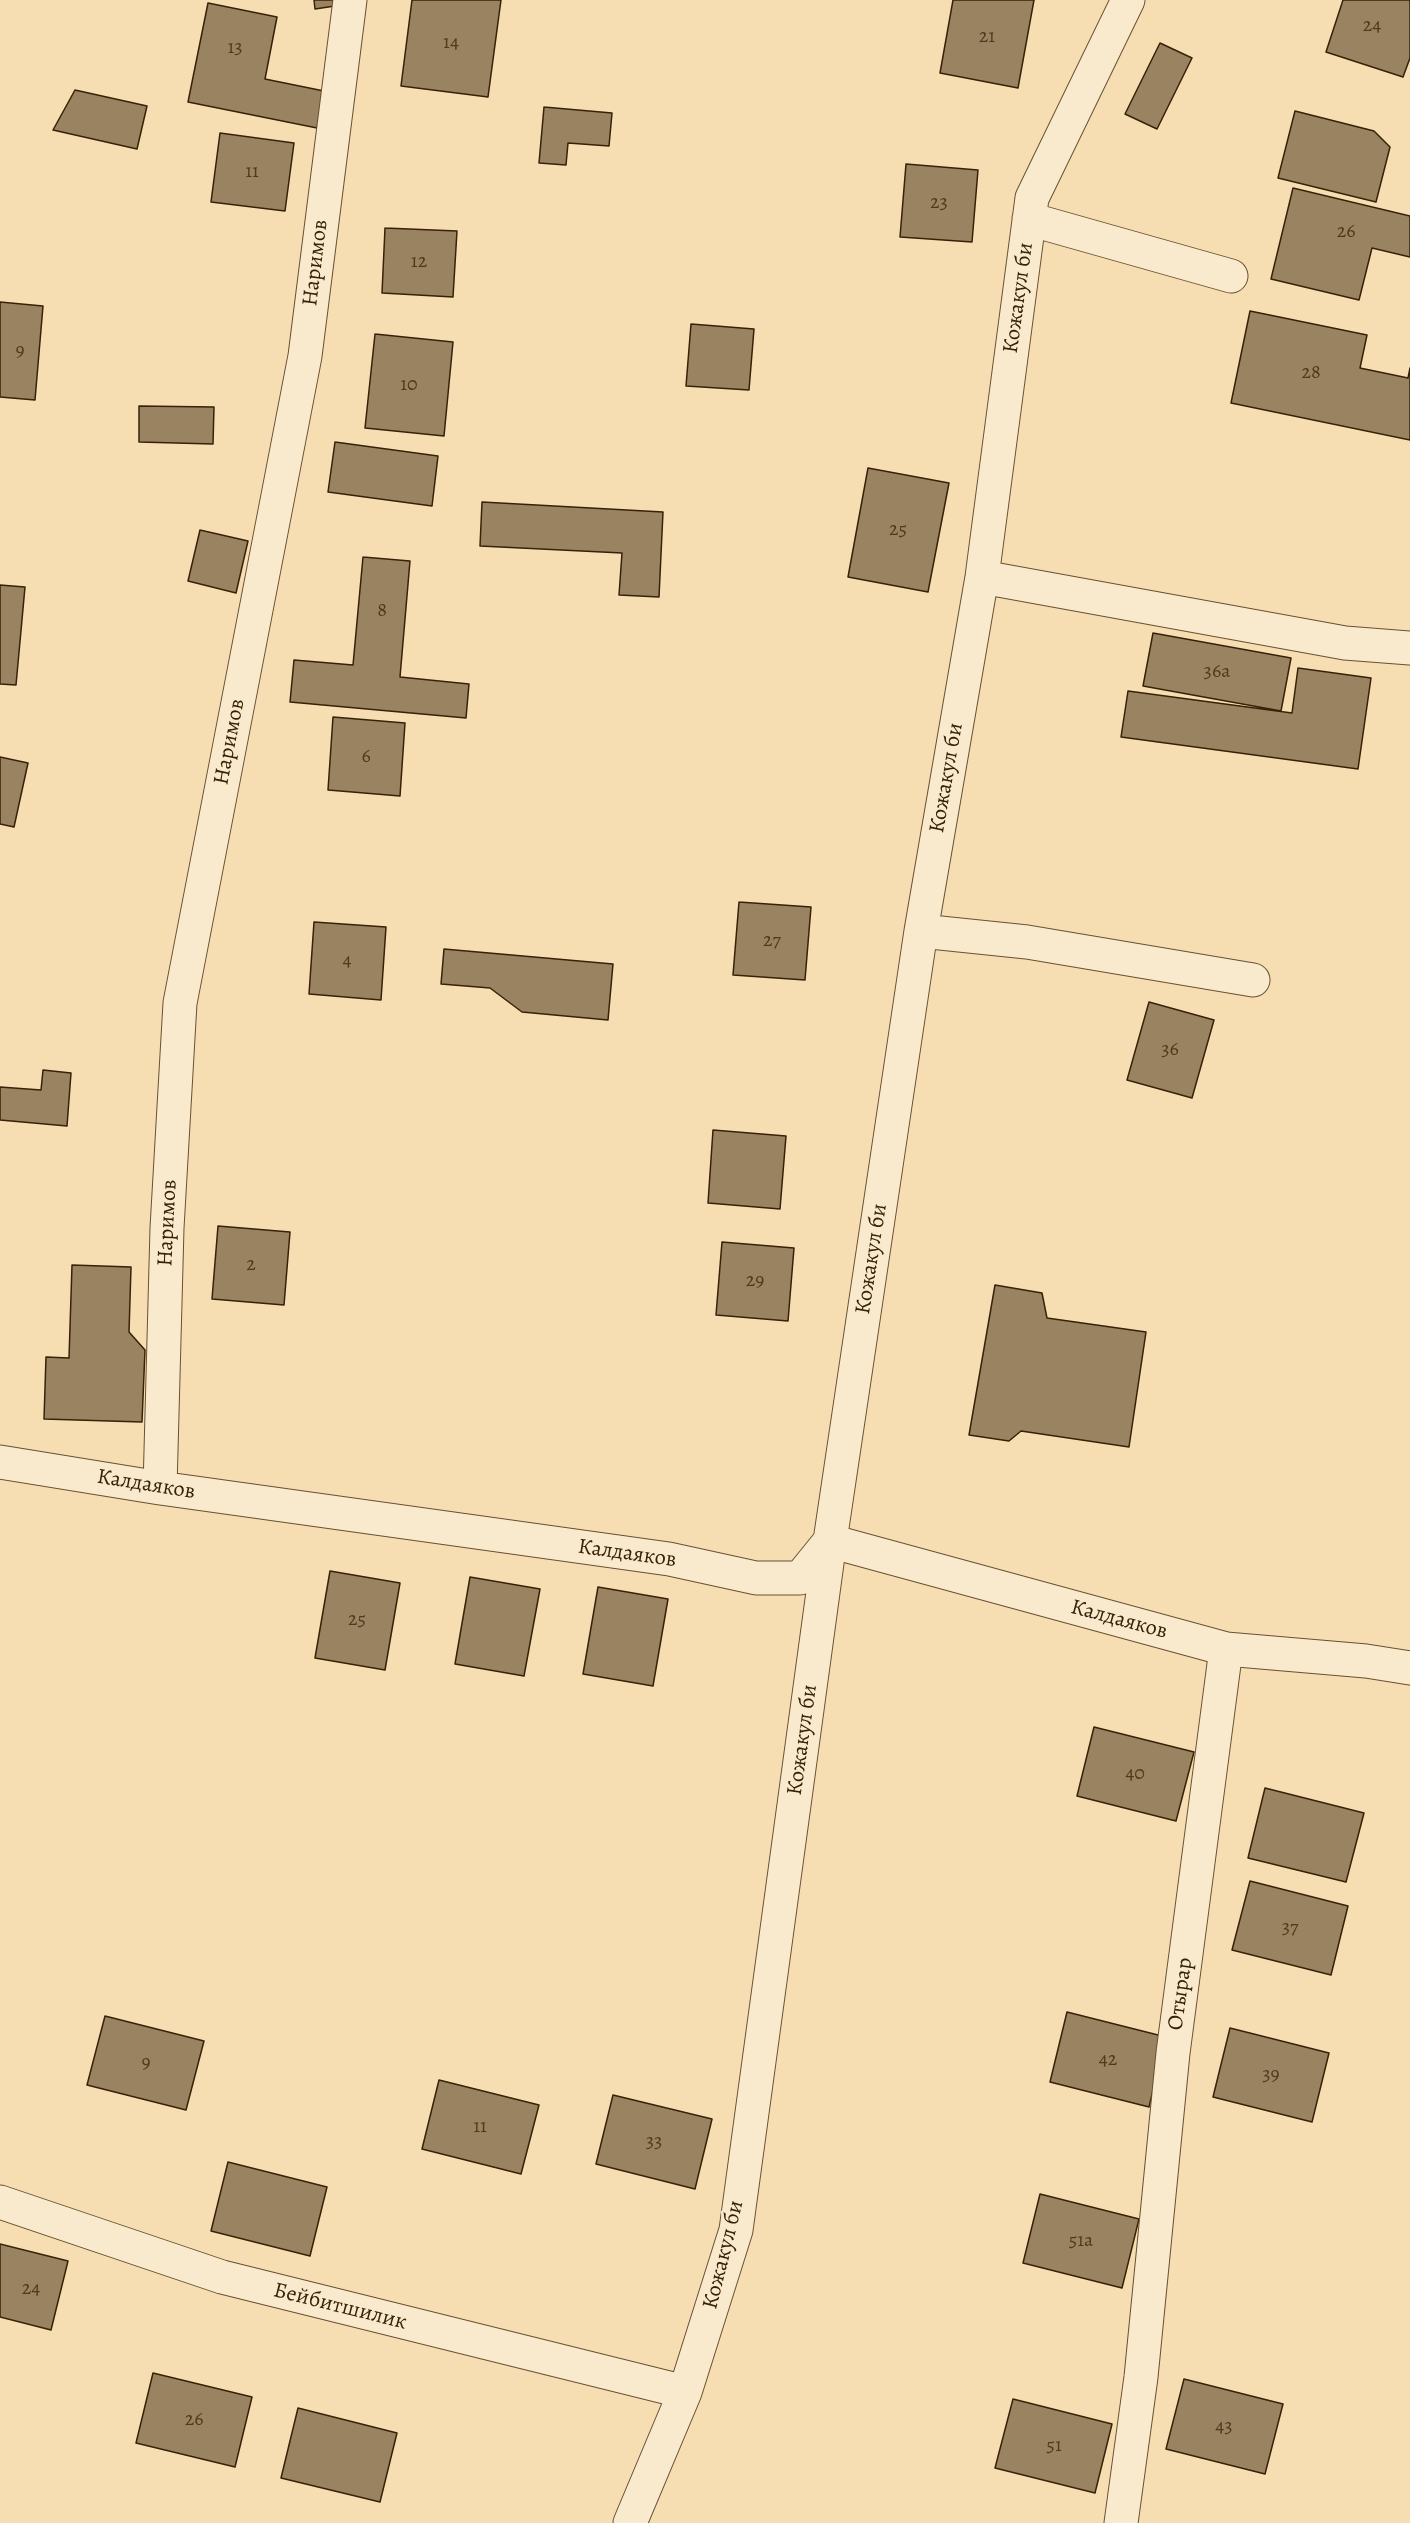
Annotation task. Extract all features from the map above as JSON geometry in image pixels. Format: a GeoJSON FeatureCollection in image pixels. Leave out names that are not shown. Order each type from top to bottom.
{"type":"FeatureCollection","features":[{"type":"Feature","properties":{"kind":"street","name":"Наримов"},"geometry":{"type":"LineString","coordinates":[[160,1488],[167,1228],[180,1003],[305,356],[350,0]]}},
{"type":"Feature","properties":{"kind":"street","name":"Кожакул би"},"geometry":{"type":"LineString","coordinates":[[630,2523],[685,2392],[736,2230],[830,1541],[921,931],[982,577],[1032,198],[1128,0]]}},
{"type":"Feature","properties":{"kind":"street"},"geometry":{"type":"LineString","coordinates":[[1029,219],[1231,276]]}},
{"type":"Feature","properties":{"kind":"street"},"geometry":{"type":"LineString","coordinates":[[982,577],[1345,643],[1410,648]]}},
{"type":"Feature","properties":{"kind":"street"},"geometry":{"type":"LineString","coordinates":[[921,931],[1027,942],[1253,980]]}},
{"type":"Feature","properties":{"kind":"street","name":"Калдаяков"},"geometry":{"type":"LineString","coordinates":[[0,1462],[160,1488],[669,1559],[756,1578],[800,1578],[830,1541],[1226,1650]]}},
{"type":"Feature","properties":{"kind":"street"},"geometry":{"type":"LineString","coordinates":[[1226,1650],[1366,1661],[1410,1668]]}},
{"type":"Feature","properties":{"kind":"street","name":"Отырар"},"geometry":{"type":"LineString","coordinates":[[1120,2523],[1141,2378],[1173,2052],[1226,1650]]}},
{"type":"Feature","properties":{"kind":"street","name":"Бейбитшилик"},"geometry":{"type":"LineString","coordinates":[[0,2202],[222,2277],[685,2392]]}},
{"type":"Feature","properties":{"kind":"building"},"geometry":{"type":"Polygon","coordinates":[[[314,0],[336,0],[335,6],[315,9],[314,0]]]}},
{"type":"Feature","properties":{"kind":"building"},"geometry":{"type":"Polygon","coordinates":[[[412,0],[501,0],[488,97],[401,86],[412,0]]]}},
{"type":"Feature","properties":{"kind":"building"},"geometry":{"type":"Polygon","coordinates":[[[953,0],[1034,0],[1018,88],[940,73],[953,0]]]}},
{"type":"Feature","properties":{"kind":"building"},"geometry":{"type":"Polygon","coordinates":[[[1343,0],[1410,0],[1410,58],[1403,77],[1326,52],[1343,0]]]}},
{"type":"Feature","properties":{"kind":"building"},"geometry":{"type":"Polygon","coordinates":[[[208,3],[277,17],[265,79],[324,91],[317,128],[188,102],[208,3]]]}},
{"type":"Feature","properties":{"kind":"building"},"geometry":{"type":"Polygon","coordinates":[[[1160,43],[1192,58],[1157,129],[1125,114],[1160,43]]]}},
{"type":"Feature","properties":{"kind":"building"},"geometry":{"type":"Polygon","coordinates":[[[75,90],[147,106],[137,149],[53,130],[75,90]]]}},
{"type":"Feature","properties":{"kind":"building"},"geometry":{"type":"Polygon","coordinates":[[[544,107],[612,113],[609,146],[568,143],[566,165],[539,163],[544,107]]]}},
{"type":"Feature","properties":{"kind":"building"},"geometry":{"type":"Polygon","coordinates":[[[1295,111],[1374,131],[1390,147],[1376,202],[1278,178],[1295,111]]]}},
{"type":"Feature","properties":{"kind":"building"},"geometry":{"type":"Polygon","coordinates":[[[220,133],[294,143],[285,211],[211,202],[220,133]]]}},
{"type":"Feature","properties":{"kind":"building"},"geometry":{"type":"Polygon","coordinates":[[[906,164],[978,170],[972,242],[900,237],[906,164]]]}},
{"type":"Feature","properties":{"kind":"building"},"geometry":{"type":"Polygon","coordinates":[[[1293,188],[1410,216],[1410,257],[1372,248],[1359,300],[1271,279],[1293,188]]]}},
{"type":"Feature","properties":{"kind":"building"},"geometry":{"type":"Polygon","coordinates":[[[385,228],[457,231],[453,297],[382,293],[385,228]]]}},
{"type":"Feature","properties":{"kind":"building"},"geometry":{"type":"Polygon","coordinates":[[[0,302],[43,306],[35,400],[0,397],[0,302]]]}},
{"type":"Feature","properties":{"kind":"building"},"geometry":{"type":"Polygon","coordinates":[[[1250,311],[1367,335],[1360,368],[1408,378],[1410,368],[1410,440],[1231,403],[1250,311]]]}},
{"type":"Feature","properties":{"kind":"building"},"geometry":{"type":"Polygon","coordinates":[[[691,324],[754,329],[749,390],[686,386],[691,324]]]}},
{"type":"Feature","properties":{"kind":"building"},"geometry":{"type":"Polygon","coordinates":[[[375,334],[453,342],[444,436],[365,428],[375,334]]]}},
{"type":"Feature","properties":{"kind":"building"},"geometry":{"type":"Polygon","coordinates":[[[139,406],[214,407],[213,444],[139,442],[139,406]]]}},
{"type":"Feature","properties":{"kind":"building"},"geometry":{"type":"Polygon","coordinates":[[[335,442],[438,456],[432,506],[328,492],[335,442]]]}},
{"type":"Feature","properties":{"kind":"building"},"geometry":{"type":"Polygon","coordinates":[[[868,468],[949,483],[928,592],[848,577],[868,468]]]}},
{"type":"Feature","properties":{"kind":"building"},"geometry":{"type":"Polygon","coordinates":[[[482,502],[663,512],[659,597],[619,595],[622,553],[480,546],[482,502]]]}},
{"type":"Feature","properties":{"kind":"building"},"geometry":{"type":"Polygon","coordinates":[[[200,530],[248,541],[236,593],[188,581],[200,530]]]}},
{"type":"Feature","properties":{"kind":"building"},"geometry":{"type":"Polygon","coordinates":[[[363,557],[410,561],[400,677],[469,684],[466,718],[290,702],[294,660],[353,665],[363,557]]]}},
{"type":"Feature","properties":{"kind":"building"},"geometry":{"type":"Polygon","coordinates":[[[0,585],[25,587],[16,685],[0,684],[0,585]]]}},
{"type":"Feature","properties":{"kind":"building"},"geometry":{"type":"Polygon","coordinates":[[[1153,633],[1291,658],[1281,711],[1143,686],[1153,633]]]}},
{"type":"Feature","properties":{"kind":"building"},"geometry":{"type":"Polygon","coordinates":[[[1298,668],[1371,678],[1358,769],[1121,737],[1128,691],[1292,713],[1298,668]]]}},
{"type":"Feature","properties":{"kind":"building"},"geometry":{"type":"Polygon","coordinates":[[[333,717],[405,723],[400,796],[328,790],[333,717]]]}},
{"type":"Feature","properties":{"kind":"building"},"geometry":{"type":"Polygon","coordinates":[[[0,757],[28,763],[14,827],[0,824],[0,757]]]}},
{"type":"Feature","properties":{"kind":"building"},"geometry":{"type":"Polygon","coordinates":[[[739,902],[811,907],[805,980],[733,975],[739,902]]]}},
{"type":"Feature","properties":{"kind":"building"},"geometry":{"type":"Polygon","coordinates":[[[314,922],[386,927],[381,1000],[309,994],[314,922]]]}},
{"type":"Feature","properties":{"kind":"building"},"geometry":{"type":"Polygon","coordinates":[[[444,949],[613,964],[608,1020],[522,1012],[490,988],[441,984],[444,949]]]}},
{"type":"Feature","properties":{"kind":"building"},"geometry":{"type":"Polygon","coordinates":[[[1149,1002],[1214,1020],[1192,1098],[1127,1080],[1149,1002]]]}},
{"type":"Feature","properties":{"kind":"building"},"geometry":{"type":"Polygon","coordinates":[[[43,1070],[71,1073],[67,1126],[0,1120],[0,1087],[41,1090],[43,1070]]]}},
{"type":"Feature","properties":{"kind":"building"},"geometry":{"type":"Polygon","coordinates":[[[713,1130],[786,1136],[780,1209],[708,1203],[713,1130]]]}},
{"type":"Feature","properties":{"kind":"building"},"geometry":{"type":"Polygon","coordinates":[[[218,1226],[290,1232],[284,1305],[212,1299],[218,1226]]]}},
{"type":"Feature","properties":{"kind":"building"},"geometry":{"type":"Polygon","coordinates":[[[722,1242],[794,1248],[788,1321],[716,1315],[722,1242]]]}},
{"type":"Feature","properties":{"kind":"building"},"geometry":{"type":"Polygon","coordinates":[[[72,1265],[131,1267],[129,1332],[145,1350],[142,1422],[44,1419],[46,1357],[69,1358],[72,1265]]]}},
{"type":"Feature","properties":{"kind":"building"},"geometry":{"type":"Polygon","coordinates":[[[995,1285],[1042,1293],[1047,1318],[1146,1332],[1129,1447],[1021,1431],[1009,1441],[969,1435],[995,1285]]]}},
{"type":"Feature","properties":{"kind":"building"},"geometry":{"type":"Polygon","coordinates":[[[330,1571],[400,1583],[385,1670],[315,1658],[330,1571]]]}},
{"type":"Feature","properties":{"kind":"building"},"geometry":{"type":"Polygon","coordinates":[[[470,1577],[540,1589],[524,1676],[455,1664],[470,1577]]]}},
{"type":"Feature","properties":{"kind":"building"},"geometry":{"type":"Polygon","coordinates":[[[598,1587],[668,1599],[653,1686],[583,1674],[598,1587]]]}},
{"type":"Feature","properties":{"kind":"building"},"geometry":{"type":"Polygon","coordinates":[[[1094,1727],[1194,1752],[1176,1821],[1077,1796],[1094,1727]]]}},
{"type":"Feature","properties":{"kind":"building"},"geometry":{"type":"Polygon","coordinates":[[[1265,1788],[1364,1813],[1346,1882],[1248,1858],[1265,1788]]]}},
{"type":"Feature","properties":{"kind":"building"},"geometry":{"type":"Polygon","coordinates":[[[1250,1881],[1348,1906],[1331,1975],[1232,1950],[1250,1881]]]}},
{"type":"Feature","properties":{"kind":"building"},"geometry":{"type":"Polygon","coordinates":[[[1067,2012],[1166,2037],[1149,2107],[1050,2082],[1067,2012]]]}},
{"type":"Feature","properties":{"kind":"building"},"geometry":{"type":"Polygon","coordinates":[[[105,2016],[204,2041],[186,2110],[87,2085],[105,2016]]]}},
{"type":"Feature","properties":{"kind":"building"},"geometry":{"type":"Polygon","coordinates":[[[1230,2028],[1329,2053],[1312,2122],[1213,2097],[1230,2028]]]}},
{"type":"Feature","properties":{"kind":"building"},"geometry":{"type":"Polygon","coordinates":[[[439,2080],[539,2105],[521,2174],[422,2149],[439,2080]]]}},
{"type":"Feature","properties":{"kind":"building"},"geometry":{"type":"Polygon","coordinates":[[[613,2095],[712,2119],[695,2189],[596,2164],[613,2095]]]}},
{"type":"Feature","properties":{"kind":"building"},"geometry":{"type":"Polygon","coordinates":[[[228,2162],[327,2187],[310,2256],[211,2231],[228,2162]]]}},
{"type":"Feature","properties":{"kind":"building"},"geometry":{"type":"Polygon","coordinates":[[[1040,2194],[1139,2219],[1122,2288],[1023,2263],[1040,2194]]]}},
{"type":"Feature","properties":{"kind":"building"},"geometry":{"type":"Polygon","coordinates":[[[0,2244],[68,2261],[51,2330],[0,2317],[0,2244]]]}},
{"type":"Feature","properties":{"kind":"building"},"geometry":{"type":"Polygon","coordinates":[[[153,2373],[252,2397],[235,2467],[136,2443],[153,2373]]]}},
{"type":"Feature","properties":{"kind":"building"},"geometry":{"type":"Polygon","coordinates":[[[1184,2379],[1283,2404],[1265,2474],[1166,2449],[1184,2379]]]}},
{"type":"Feature","properties":{"kind":"building"},"geometry":{"type":"Polygon","coordinates":[[[1013,2399],[1112,2424],[1095,2493],[995,2468],[1013,2399]]]}},
{"type":"Feature","properties":{"kind":"building"},"geometry":{"type":"Polygon","coordinates":[[[298,2408],[397,2433],[380,2502],[281,2478],[298,2408]]]}}]}
